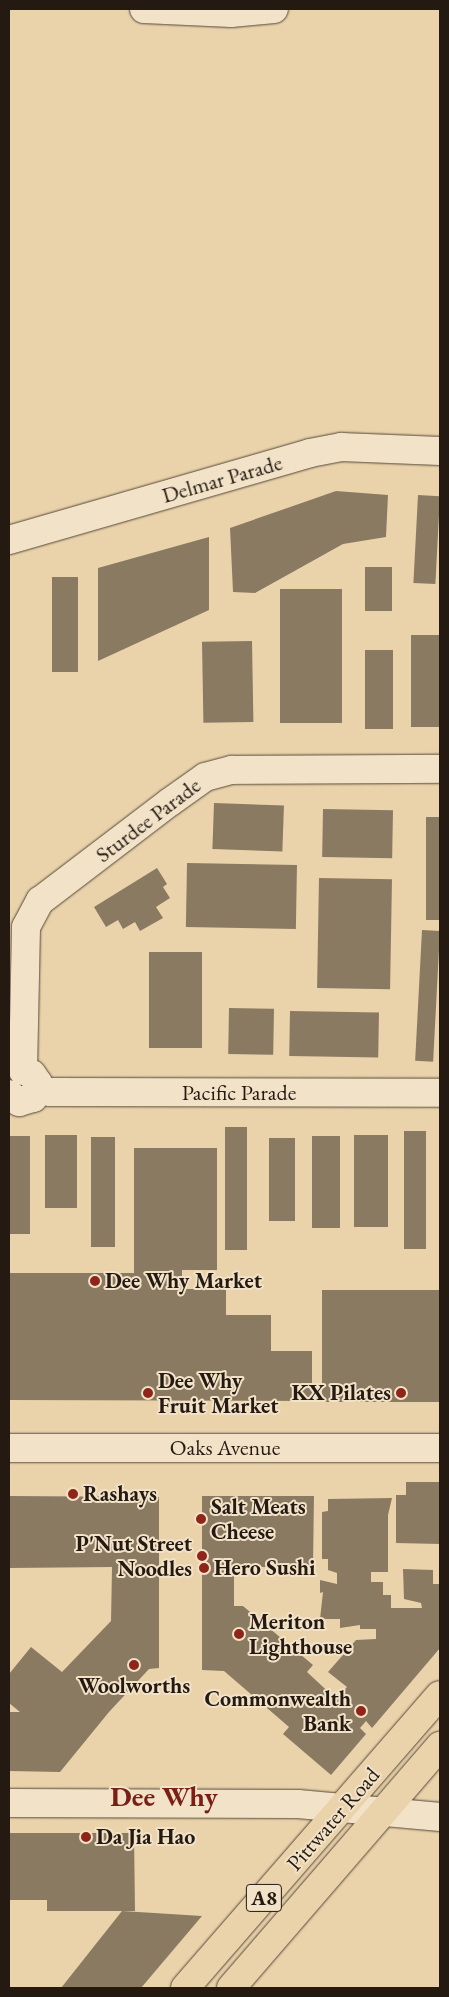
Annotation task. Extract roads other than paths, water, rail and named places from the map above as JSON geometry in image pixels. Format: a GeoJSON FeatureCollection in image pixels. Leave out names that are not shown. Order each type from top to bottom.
{"type":"FeatureCollection","features":[{"type":"Feature","properties":{"kind":"highway","name":"Pittwater Road"},"geometry":{"type":"LineString","coordinates":[[185,1988],[440,1695]]}},
{"type":"Feature","properties":{"kind":"highway","name":"Pittwater Road"},"geometry":{"type":"LineString","coordinates":[[231,1988],[386,1811],[440,1746]]}},
{"type":"Feature","properties":{"kind":"street"},"geometry":{"type":"LineString","coordinates":[[144,9],[231,13],[274,9]]}},
{"type":"Feature","properties":{"kind":"street","name":"Delmar Parade"},"geometry":{"type":"LineString","coordinates":[[9,540],[310,453],[341,447],[440,450]]}},
{"type":"Feature","properties":{"kind":"street","name":"Sturdee Parade"},"geometry":{"type":"LineString","coordinates":[[23,1079],[26,927],[40,901],[177,797],[205,777],[232,770],[440,769]]}},
{"type":"Feature","properties":{"kind":"street"},"geometry":{"type":"LineString","coordinates":[[9,1094],[14,1100],[24,1102],[33,1098],[23,1079]]}},
{"type":"Feature","properties":{"kind":"street","name":"Pacific Parade"},"geometry":{"type":"LineString","coordinates":[[23,1079],[50,1092],[440,1094]]}},
{"type":"Feature","properties":{"kind":"street","name":"Oaks Avenue"},"geometry":{"type":"LineString","coordinates":[[9,1448],[440,1448]]}},
{"type":"Feature","properties":{"kind":"street"},"geometry":{"type":"LineString","coordinates":[[9,1802],[342,1807],[440,1817]]}},
{"type":"Feature","properties":{"kind":"place","name":"Dee Why Market"},"geometry":{"type":"Point","coordinates":[95,1281]}},
{"type":"Feature","properties":{"kind":"place","name":"Dee Why Fruit Market"},"geometry":{"type":"Point","coordinates":[148,1393]}},
{"type":"Feature","properties":{"kind":"place","name":"KX Pilates"},"geometry":{"type":"Point","coordinates":[401,1393]}},
{"type":"Feature","properties":{"kind":"place","name":"Rashays"},"geometry":{"type":"Point","coordinates":[73,1494]}},
{"type":"Feature","properties":{"kind":"place","name":"Salt Meats Cheese"},"geometry":{"type":"Point","coordinates":[201,1519]}},
{"type":"Feature","properties":{"kind":"place","name":"P'Nut Street Noodles"},"geometry":{"type":"Point","coordinates":[202,1556]}},
{"type":"Feature","properties":{"kind":"place","name":"Hero Sushi"},"geometry":{"type":"Point","coordinates":[204,1568]}},
{"type":"Feature","properties":{"kind":"place","name":"Meriton Lighthouse"},"geometry":{"type":"Point","coordinates":[239,1634]}},
{"type":"Feature","properties":{"kind":"place","name":"Woolworths"},"geometry":{"type":"Point","coordinates":[134,1665]}},
{"type":"Feature","properties":{"kind":"place","name":"Commonwealth Bank"},"geometry":{"type":"Point","coordinates":[361,1711]}},
{"type":"Feature","properties":{"kind":"place","name":"Da Jia Hao"},"geometry":{"type":"Point","coordinates":[86,1837]}},
{"type":"Feature","properties":{"kind":"district","name":"Dee Why"},"geometry":{"type":"Point","coordinates":[164,1796]}}]}
